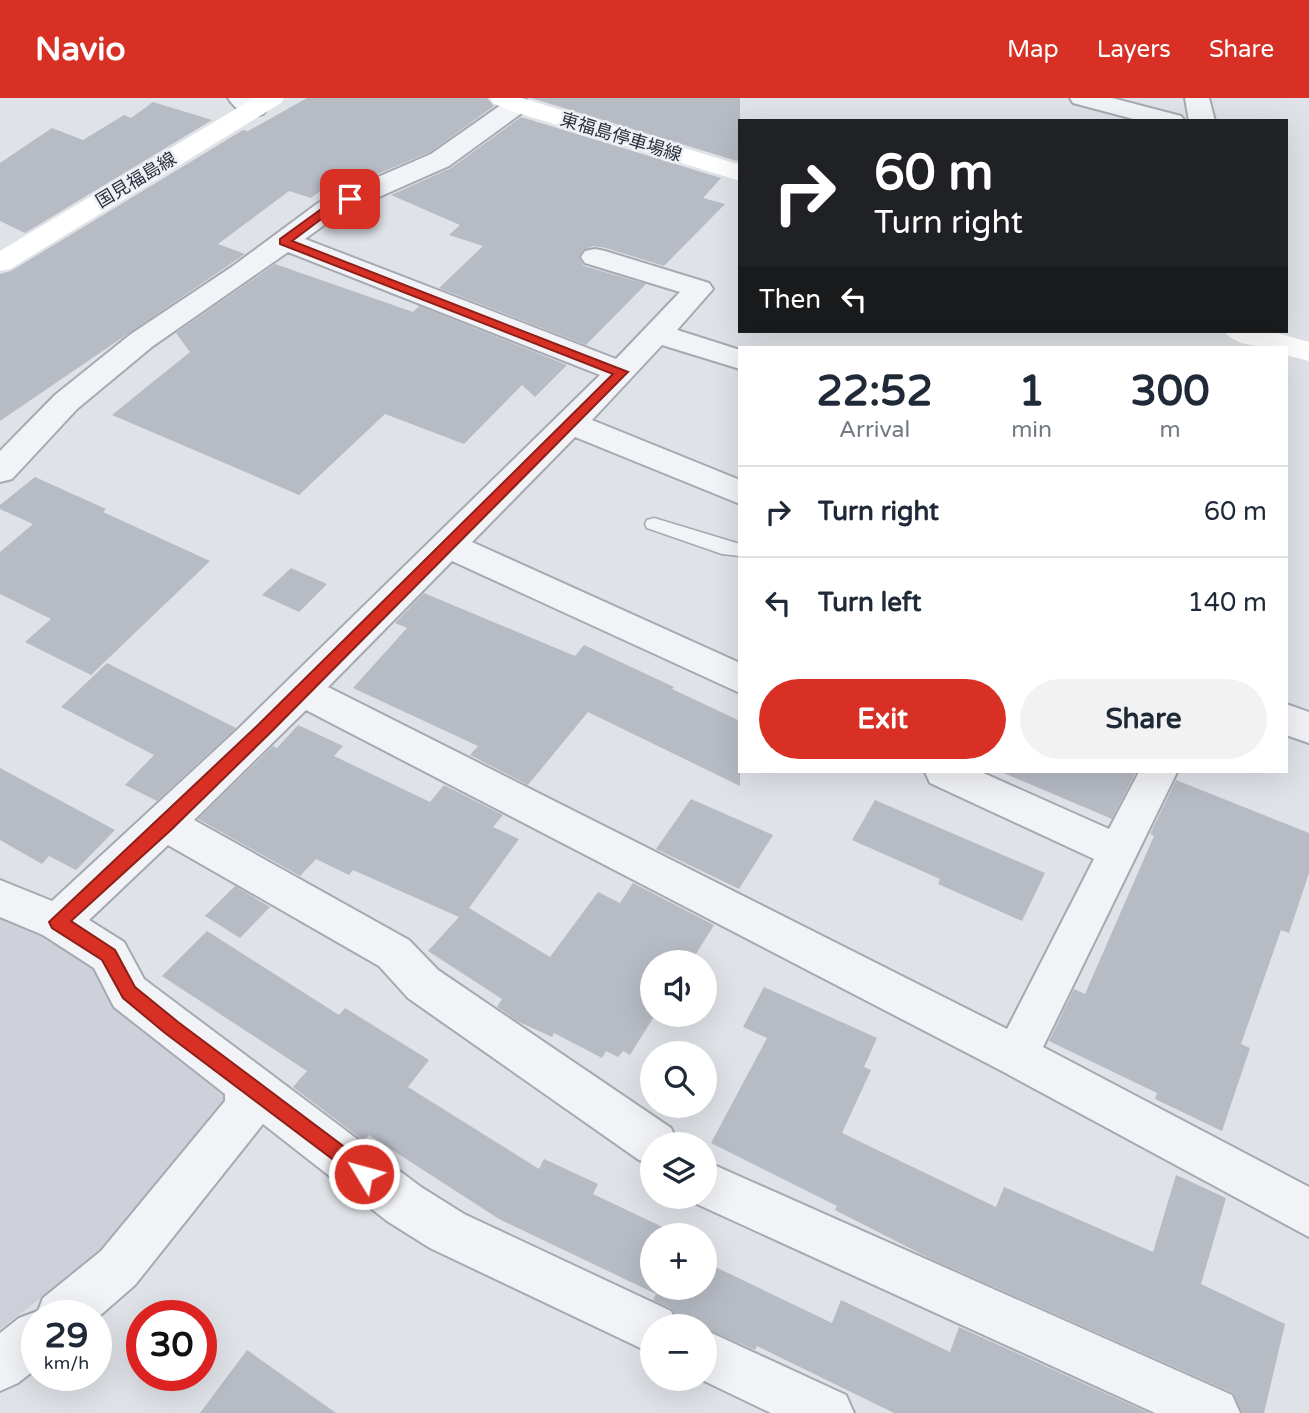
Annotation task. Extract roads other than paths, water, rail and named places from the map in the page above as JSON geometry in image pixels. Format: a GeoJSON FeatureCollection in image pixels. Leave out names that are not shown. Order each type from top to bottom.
{"type":"FeatureCollection","features":[{"type":"Feature","properties":{"kind":"main road","name":"国見福島線"},"geometry":{"type":"LineString","coordinates":[[0,263],[255,102]]}},
{"type":"Feature","properties":{"kind":"main road","name":"東福島停車場線"},"geometry":{"type":"LineString","coordinates":[[509,102],[738,172]]}},
{"type":"Feature","properties":{"kind":"main road"},"geometry":{"type":"LineString","coordinates":[[1245,333],[1272,345]]}},
{"type":"Feature","properties":{"kind":"main road"},"geometry":{"type":"LineString","coordinates":[[1288,348],[1309,352]]}},
{"type":"Feature","properties":{"kind":"street"},"geometry":{"type":"LineString","coordinates":[[1083,98],[1164,119]]}},
{"type":"Feature","properties":{"kind":"street"},"geometry":{"type":"LineString","coordinates":[[1197,98],[1202,119]]}},
{"type":"Feature","properties":{"kind":"street"},"geometry":{"type":"LineString","coordinates":[[0,471],[66,402],[142,340],[328,209],[392,178],[440,160],[509,102]]}},
{"type":"Feature","properties":{"kind":"street"},"geometry":{"type":"LineString","coordinates":[[284,241],[621,372]]}},
{"type":"Feature","properties":{"kind":"street"},"geometry":{"type":"LineString","coordinates":[[58,922],[166,824],[302,691],[571,423],[699,289],[595,257]]}},
{"type":"Feature","properties":{"kind":"street"},"geometry":{"type":"LineString","coordinates":[[657,334],[738,359]]}},
{"type":"Feature","properties":{"kind":"street"},"geometry":{"type":"LineString","coordinates":[[571,423],[738,492]]}},
{"type":"Feature","properties":{"kind":"street"},"geometry":{"type":"LineString","coordinates":[[448,545],[738,678]]}},
{"type":"Feature","properties":{"kind":"street"},"geometry":{"type":"LineString","coordinates":[[302,691],[1016,1056],[1309,1213]]}},
{"type":"Feature","properties":{"kind":"street"},"geometry":{"type":"LineString","coordinates":[[1288,720],[1309,728]]}},
{"type":"Feature","properties":{"kind":"street"},"geometry":{"type":"LineString","coordinates":[[946,773],[1119,852]]}},
{"type":"Feature","properties":{"kind":"street"},"geometry":{"type":"LineString","coordinates":[[1016,1056],[1158,773]]}},
{"type":"Feature","properties":{"kind":"street"},"geometry":{"type":"LineString","coordinates":[[166,824],[394,953],[423,984],[640,1134]]}},
{"type":"Feature","properties":{"kind":"street"},"geometry":{"type":"LineString","coordinates":[[0,898],[58,922],[109,955],[129,993],[404,1204],[447,1231],[640,1323]]}},
{"type":"Feature","properties":{"kind":"street"},"geometry":{"type":"LineString","coordinates":[[80,1300],[118,1268],[248,1108],[247,1084]]}},
{"type":"Feature","properties":{"kind":"street"},"geometry":{"type":"LineString","coordinates":[[717,1189],[1214,1413]]}},
{"type":"Feature","properties":{"kind":"street"},"geometry":{"type":"LineString","coordinates":[[0,1365],[21,1349]]}},
{"type":"Feature","properties":{"kind":"street"},"geometry":{"type":"LineString","coordinates":[[717,1360],[828,1413]]}},
{"type":"Feature","properties":{"kind":"lane"},"geometry":{"type":"LineString","coordinates":[[654,524],[738,550]]}}]}
